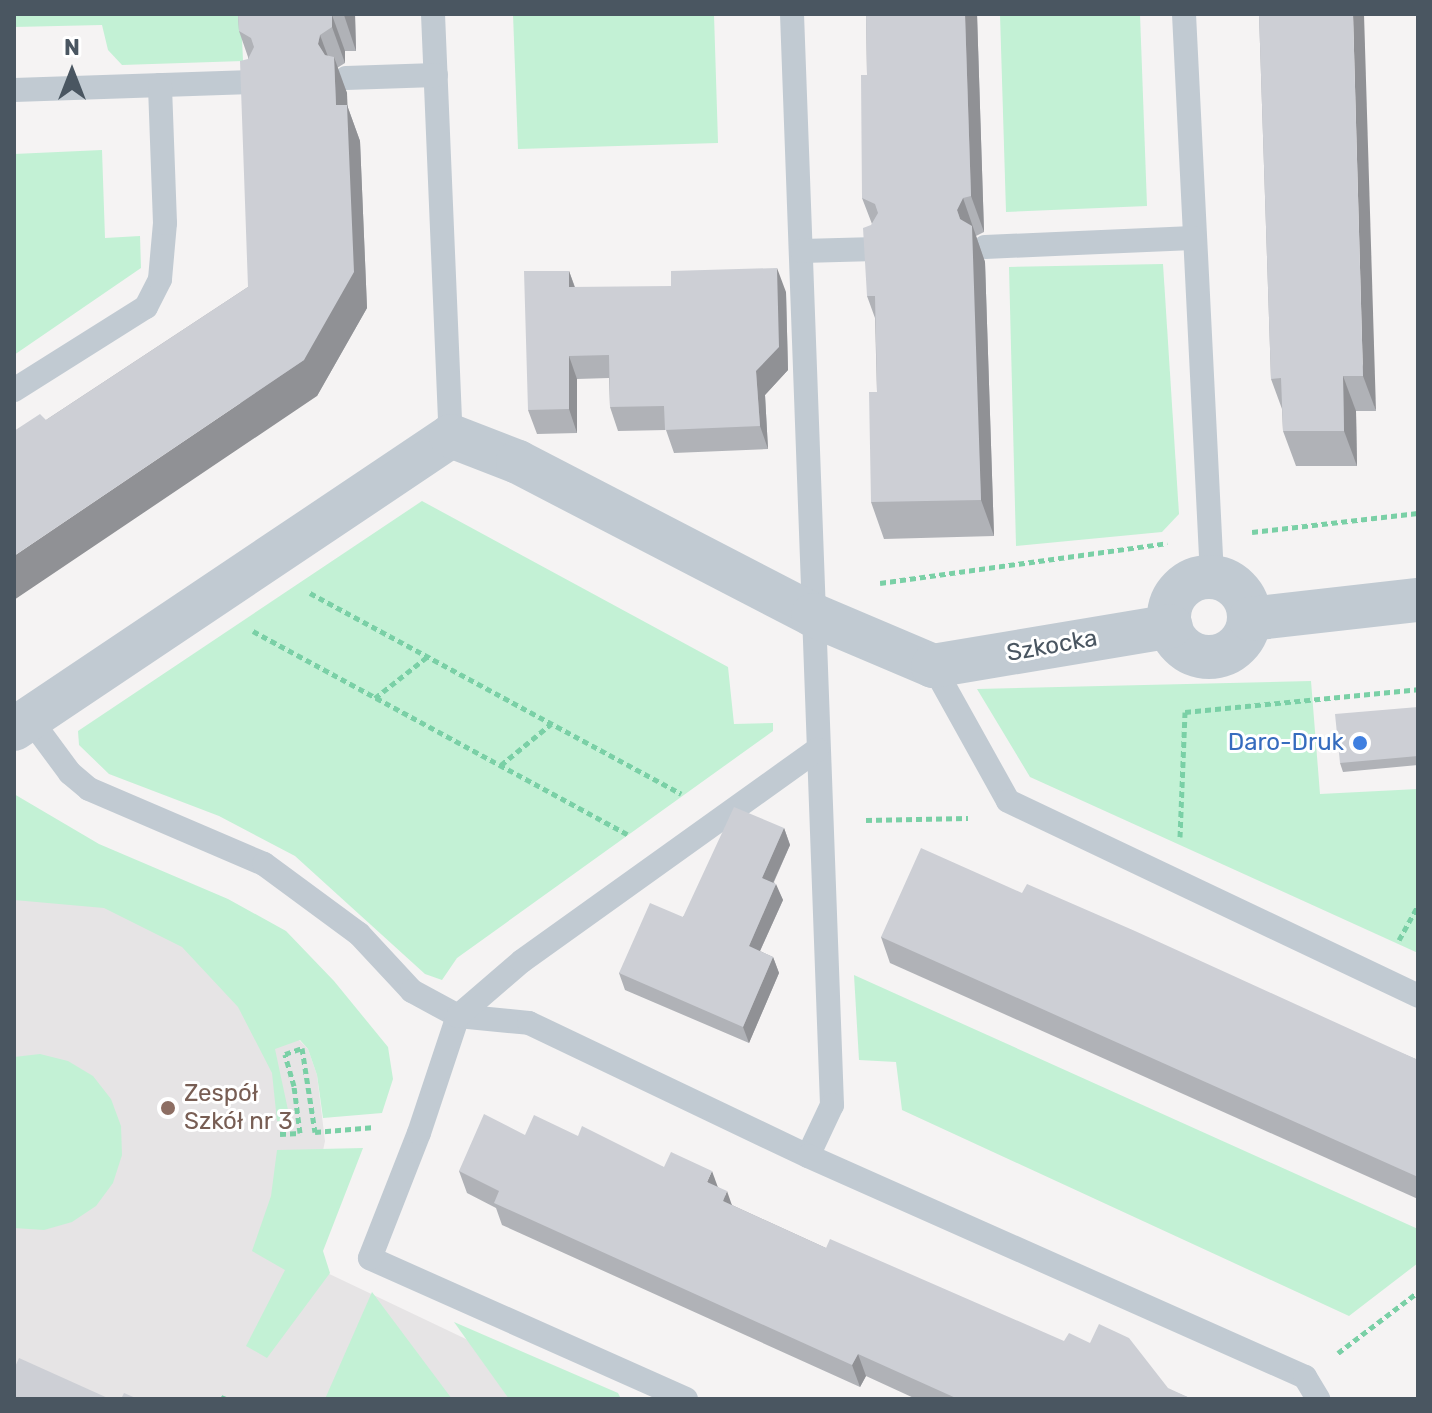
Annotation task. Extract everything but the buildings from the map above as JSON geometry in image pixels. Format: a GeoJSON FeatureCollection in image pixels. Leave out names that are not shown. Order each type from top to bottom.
{"type":"FeatureCollection","features":[{"type":"Feature","properties":{"kind":"street"},"geometry":{"type":"LineString","coordinates":[[22,724],[451,436],[518,462],[812,597],[933,666]]}},
{"type":"Feature","properties":{"kind":"street"},"geometry":{"type":"LineString","coordinates":[[1210,557],[1246,599],[1250,619],[1240,644],[1228,654],[1212,659],[1182,648],[1171,626],[1171,604],[1179,590],[1191,581],[1210,557]]}},
{"type":"Feature","properties":{"kind":"street"},"geometry":{"type":"LineString","coordinates":[[1250,619],[1418,600]]}},
{"type":"Feature","properties":{"kind":"street","name":"Szkocka"},"geometry":{"type":"LineString","coordinates":[[933,666],[1171,626]]}},
{"type":"Feature","properties":{"kind":"lane"},"geometry":{"type":"LineString","coordinates":[[433,14],[451,436]]}},
{"type":"Feature","properties":{"kind":"lane"},"geometry":{"type":"LineString","coordinates":[[792,14],[832,1105],[808,1156]]}},
{"type":"Feature","properties":{"kind":"lane"},"geometry":{"type":"LineString","coordinates":[[1184,14],[1210,557]]}},
{"type":"Feature","properties":{"kind":"lane"},"geometry":{"type":"LineString","coordinates":[[346,78],[436,75]]}},
{"type":"Feature","properties":{"kind":"lane"},"geometry":{"type":"LineString","coordinates":[[14,90],[252,82]]}},
{"type":"Feature","properties":{"kind":"lane"},"geometry":{"type":"LineString","coordinates":[[14,390],[146,307],[160,279],[165,223],[160,85]]}},
{"type":"Feature","properties":{"kind":"lane"},"geometry":{"type":"LineString","coordinates":[[985,247],[1193,238]]}},
{"type":"Feature","properties":{"kind":"lane"},"geometry":{"type":"LineString","coordinates":[[802,251],[876,249]]}},
{"type":"Feature","properties":{"kind":"lane"},"geometry":{"type":"LineString","coordinates":[[933,666],[1008,801],[1418,996]]}},
{"type":"Feature","properties":{"kind":"lane"},"geometry":{"type":"LineString","coordinates":[[22,724],[89,789],[264,864],[359,934],[412,991],[458,1016],[529,1023],[808,1156],[1305,1377],[1318,1399]]}},
{"type":"Feature","properties":{"kind":"lane"},"geometry":{"type":"LineString","coordinates":[[674,1397],[370,1258],[419,1133],[458,1016],[522,961],[817,750]]}},
{"type":"Feature","properties":{"kind":"path"},"geometry":{"type":"LineString","coordinates":[[812,597],[885,584],[1210,557],[1418,513]]}},
{"type":"Feature","properties":{"kind":"path"},"geometry":{"type":"LineString","coordinates":[[302,588],[723,818]]}},
{"type":"Feature","properties":{"kind":"path"},"geometry":{"type":"LineString","coordinates":[[244,626],[670,857]]}},
{"type":"Feature","properties":{"kind":"path"},"geometry":{"type":"LineString","coordinates":[[375,698],[427,657]]}},
{"type":"Feature","properties":{"kind":"path"},"geometry":{"type":"LineString","coordinates":[[1179,882],[1185,712],[1418,689]]}},
{"type":"Feature","properties":{"kind":"path"},"geometry":{"type":"LineString","coordinates":[[501,765],[551,724]]}},
{"type":"Feature","properties":{"kind":"path"},"geometry":{"type":"LineString","coordinates":[[821,821],[983,817],[1020,807]]}},
{"type":"Feature","properties":{"kind":"path"},"geometry":{"type":"LineString","coordinates":[[280,1134],[300,1133],[294,1086],[285,1054],[302,1048],[315,1132],[387,1126],[419,1133]]}},
{"type":"Feature","properties":{"kind":"path"},"geometry":{"type":"LineString","coordinates":[[1305,1377],[1418,1292]]}},
{"type":"Feature","properties":{"kind":"shaded area","name":"Zespół Szkół nr 3"},"geometry":{"type":"Polygon","coordinates":[[[14,862],[154,894],[308,1049],[317,1075],[325,1141],[300,1260],[592,1399],[14,1399],[14,862]]]}},
{"type":"Feature","properties":{"kind":"green space"},"geometry":{"type":"Polygon","coordinates":[[[14,14],[241,14],[243,61],[122,65],[108,50],[102,25],[14,27],[14,14]]]}},
{"type":"Feature","properties":{"kind":"green space"},"geometry":{"type":"Polygon","coordinates":[[[513,14],[714,14],[718,143],[518,149],[513,14]]]}},
{"type":"Feature","properties":{"kind":"green space"},"geometry":{"type":"Polygon","coordinates":[[[1000,14],[1140,14],[1147,206],[1006,212],[1000,14]]]}},
{"type":"Feature","properties":{"kind":"green space"},"geometry":{"type":"Polygon","coordinates":[[[102,150],[105,238],[140,236],[141,268],[14,355],[14,154],[102,150]]]}},
{"type":"Feature","properties":{"kind":"green space"},"geometry":{"type":"Polygon","coordinates":[[[1163,264],[1179,514],[1162,532],[1016,546],[1009,267],[1163,264]]]}},
{"type":"Feature","properties":{"kind":"green space"},"geometry":{"type":"Polygon","coordinates":[[[422,501],[728,667],[734,724],[773,723],[773,731],[457,958],[442,980],[425,974],[295,856],[219,816],[109,774],[79,745],[78,731],[422,501]]]}},
{"type":"Feature","properties":{"kind":"green space"},"geometry":{"type":"Polygon","coordinates":[[[1311,681],[1320,794],[1418,789],[1418,953],[1030,777],[977,689],[1311,681]]]}},
{"type":"Feature","properties":{"kind":"green space"},"geometry":{"type":"Polygon","coordinates":[[[14,794],[99,844],[228,899],[286,931],[334,981],[388,1047],[393,1079],[382,1113],[323,1118],[317,1075],[308,1049],[300,1040],[275,1049],[291,1124],[277,1121],[272,1073],[238,1007],[182,947],[104,908],[14,900],[14,794]]]}},
{"type":"Feature","properties":{"kind":"green space"},"geometry":{"type":"Polygon","coordinates":[[[854,975],[1418,1229],[1418,1263],[1349,1316],[902,1110],[896,1062],[859,1060],[854,975]]]}},
{"type":"Feature","properties":{"kind":"green space"},"geometry":{"type":"Polygon","coordinates":[[[40,1054],[68,1061],[93,1076],[111,1099],[121,1126],[122,1155],[113,1183],[96,1206],[72,1222],[44,1230],[14,1228],[14,1057],[40,1054]]]}},
{"type":"Feature","properties":{"kind":"green space"},"geometry":{"type":"Polygon","coordinates":[[[363,1148],[323,1251],[330,1273],[267,1358],[246,1346],[285,1270],[252,1251],[271,1196],[277,1150],[363,1148]]]}},
{"type":"Feature","properties":{"kind":"green space"},"geometry":{"type":"Polygon","coordinates":[[[372,1292],[452,1399],[325,1399],[372,1292]]]}},
{"type":"Feature","properties":{"kind":"green space"},"geometry":{"type":"Polygon","coordinates":[[[454,1322],[618,1393],[621,1399],[509,1399],[454,1322]]]}},
{"type":"Feature","properties":{"kind":"place","name":"Daro-Druk"},"geometry":{"type":"Point","coordinates":[1360,743]}},
{"type":"Feature","properties":{"kind":"place","name":"Zespół Szkół nr 3"},"geometry":{"type":"Point","coordinates":[168,1108]}}]}
